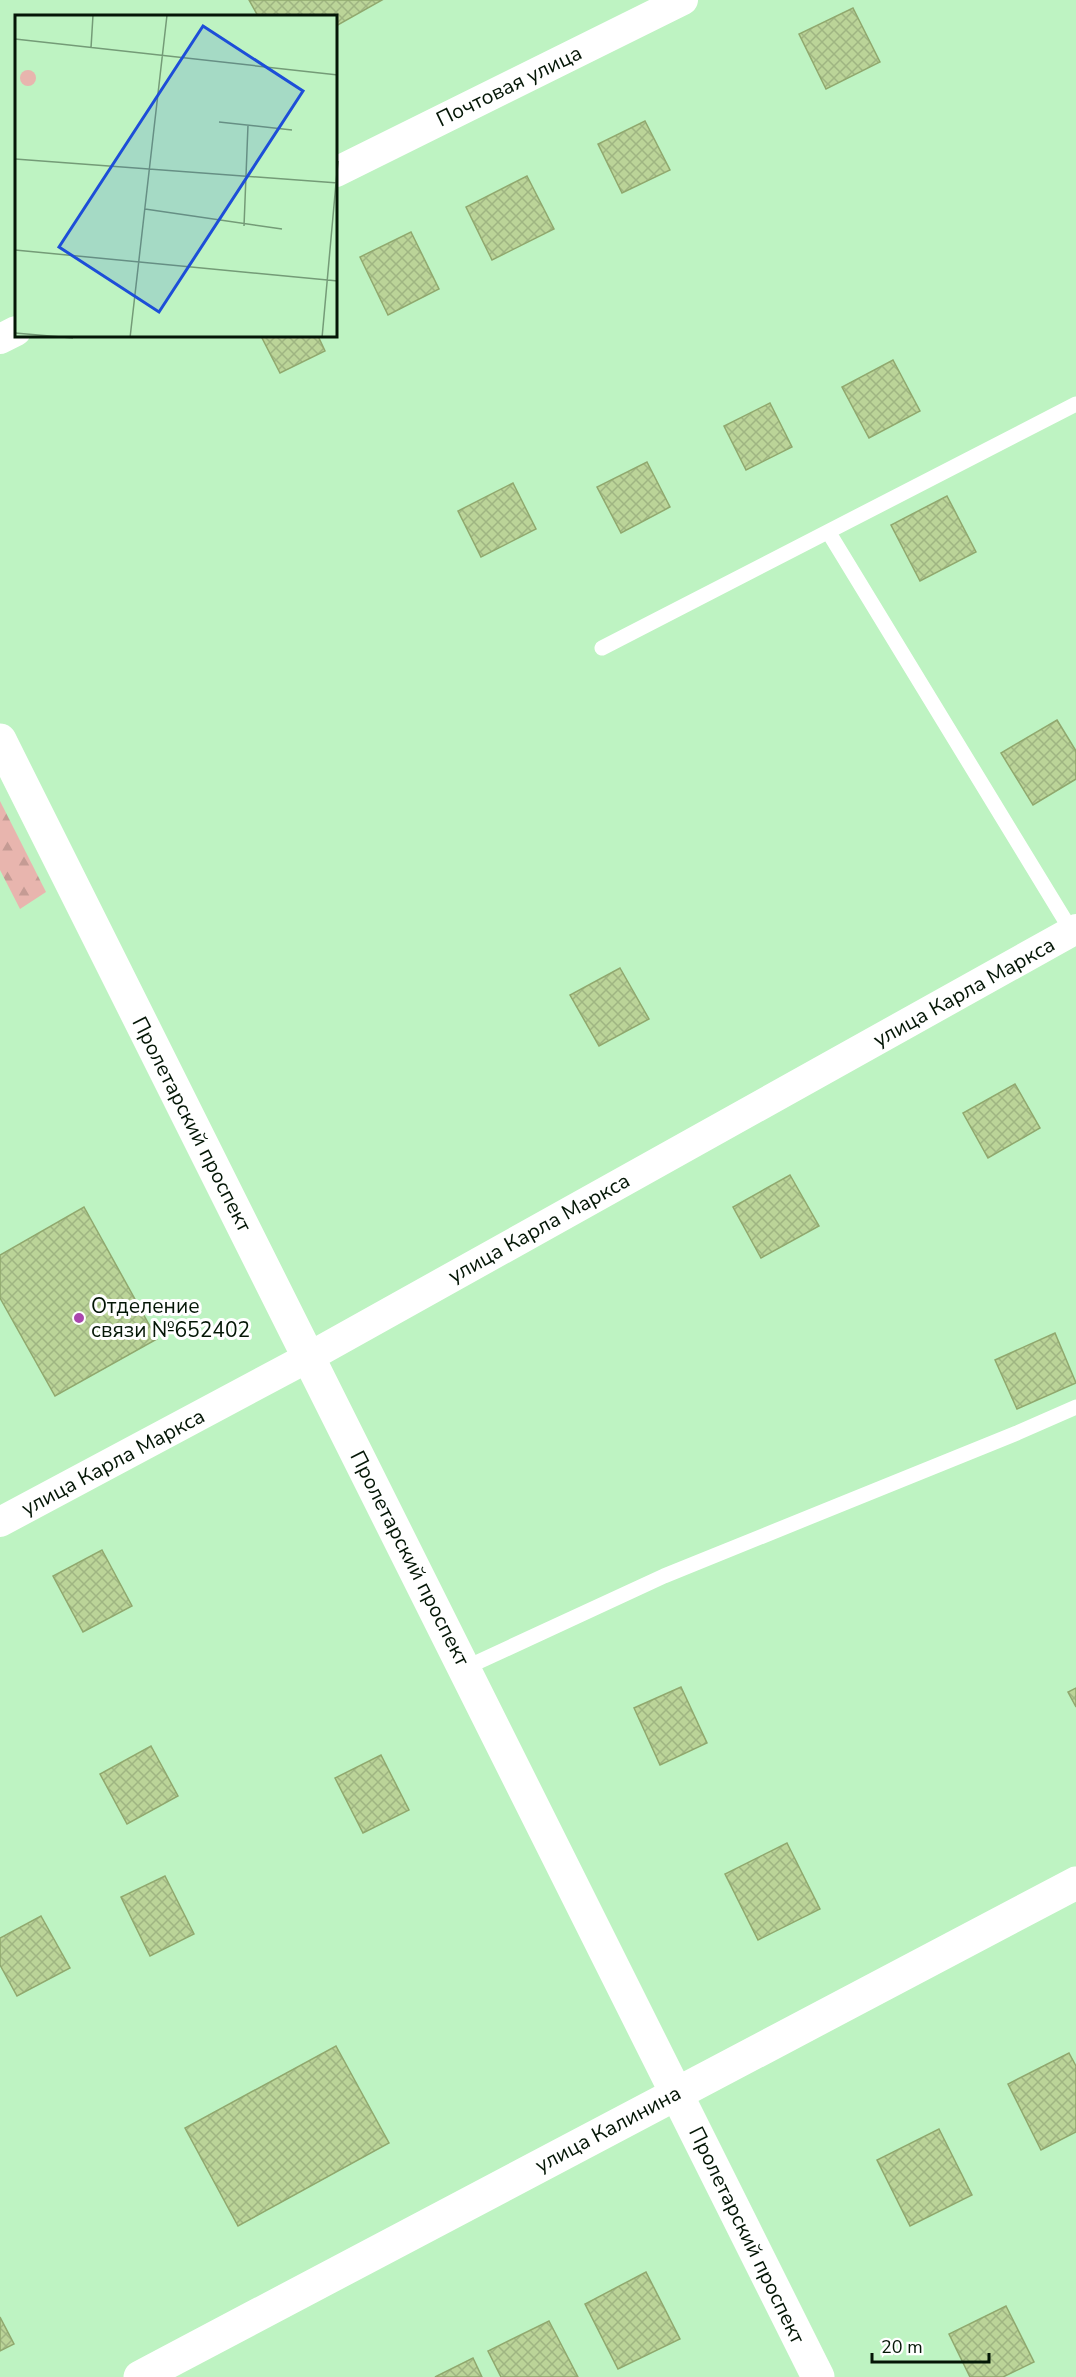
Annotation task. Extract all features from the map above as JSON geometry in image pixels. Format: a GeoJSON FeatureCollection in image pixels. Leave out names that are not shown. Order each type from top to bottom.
{"type":"FeatureCollection","features":[{"type":"Feature","properties":{"kind":"street","name":"Почтовая улица"},"geometry":{"type":"LineString","coordinates":[[338,171],[683,0]]}},
{"type":"Feature","properties":{"kind":"street"},"geometry":{"type":"LineString","coordinates":[[0,339],[15,332]]}},
{"type":"Feature","properties":{"kind":"street","name":"Пролетарский проспект"},"geometry":{"type":"LineString","coordinates":[[0,740],[818,2377]]}},
{"type":"Feature","properties":{"kind":"street","name":"улица Карла Маркса"},"geometry":{"type":"LineString","coordinates":[[0,1522],[309,1357],[1075,933]]}},
{"type":"Feature","properties":{"kind":"street","name":"улица Калинина"},"geometry":{"type":"LineString","coordinates":[[140,2377],[1076,1883]]}},
{"type":"Feature","properties":{"kind":"lane"},"geometry":{"type":"LineString","coordinates":[[602,648],[1076,404]]}},
{"type":"Feature","properties":{"kind":"lane"},"geometry":{"type":"LineString","coordinates":[[829,533],[1075,933]]}},
{"type":"Feature","properties":{"kind":"lane"},"geometry":{"type":"LineString","coordinates":[[465,1668],[664,1576],[1006,1438],[1076,1407]]}},
{"type":"Feature","properties":{"kind":"green space"},"geometry":{"type":"Polygon","coordinates":[[[0,801],[46,892],[20,909],[0,870],[0,801]]]}},
{"type":"Feature","properties":{"kind":"building"},"geometry":{"type":"Polygon","coordinates":[[[249,0],[382,0],[338,25],[338,15],[257,15],[249,0]]]}},
{"type":"Feature","properties":{"kind":"building"},"geometry":{"type":"Polygon","coordinates":[[[853,8],[880,62],[826,89],[799,34],[853,8]]]}},
{"type":"Feature","properties":{"kind":"building"},"geometry":{"type":"Polygon","coordinates":[[[645,121],[670,170],[622,193],[598,144],[645,121]]]}},
{"type":"Feature","properties":{"kind":"building"},"geometry":{"type":"Polygon","coordinates":[[[527,176],[554,229],[492,260],[466,207],[527,176]]]}},
{"type":"Feature","properties":{"kind":"building"},"geometry":{"type":"Polygon","coordinates":[[[411,232],[439,289],[388,315],[360,257],[411,232]]]}},
{"type":"Feature","properties":{"kind":"building"},"geometry":{"type":"Polygon","coordinates":[[[262,338],[319,338],[325,351],[280,373],[262,338]]]}},
{"type":"Feature","properties":{"kind":"building"},"geometry":{"type":"Polygon","coordinates":[[[893,360],[920,411],[869,438],[842,387],[893,360]]]}},
{"type":"Feature","properties":{"kind":"building"},"geometry":{"type":"Polygon","coordinates":[[[770,403],[792,447],[746,470],[724,426],[770,403]]]}},
{"type":"Feature","properties":{"kind":"building"},"geometry":{"type":"Polygon","coordinates":[[[647,462],[670,507],[621,533],[597,487],[647,462]]]}},
{"type":"Feature","properties":{"kind":"building"},"geometry":{"type":"Polygon","coordinates":[[[513,483],[536,529],[481,557],[458,511],[513,483]]]}},
{"type":"Feature","properties":{"kind":"building"},"geometry":{"type":"Polygon","coordinates":[[[947,496],[976,552],[920,581],[891,525],[947,496]]]}},
{"type":"Feature","properties":{"kind":"building"},"geometry":{"type":"Polygon","coordinates":[[[1057,720],[1076,751],[1076,779],[1033,805],[1001,753],[1057,720]]]}},
{"type":"Feature","properties":{"kind":"building"},"geometry":{"type":"Polygon","coordinates":[[[620,968],[649,1019],[599,1046],[570,995],[620,968]]]}},
{"type":"Feature","properties":{"kind":"building"},"geometry":{"type":"Polygon","coordinates":[[[1015,1084],[1040,1128],[988,1158],[963,1113],[1015,1084]]]}},
{"type":"Feature","properties":{"kind":"building"},"geometry":{"type":"Polygon","coordinates":[[[790,1175],[819,1226],[761,1258],[733,1207],[790,1175]]]}},
{"type":"Feature","properties":{"kind":"building","name":"Отделение связи №652402"},"geometry":{"type":"Polygon","coordinates":[[[84,1207],[157,1339],[55,1396],[0,1298],[0,1255],[84,1207]]]}},
{"type":"Feature","properties":{"kind":"building"},"geometry":{"type":"Polygon","coordinates":[[[1055,1333],[1076,1383],[1017,1409],[995,1360],[1055,1333]]]}},
{"type":"Feature","properties":{"kind":"building"},"geometry":{"type":"Polygon","coordinates":[[[102,1550],[132,1606],[83,1632],[53,1576],[102,1550]]]}},
{"type":"Feature","properties":{"kind":"building"},"geometry":{"type":"Polygon","coordinates":[[[681,1687],[707,1743],[660,1765],[634,1708],[681,1687]]]}},
{"type":"Feature","properties":{"kind":"building"},"geometry":{"type":"Polygon","coordinates":[[[1076,1688],[1076,1707],[1068,1692],[1076,1688]]]}},
{"type":"Feature","properties":{"kind":"building"},"geometry":{"type":"Polygon","coordinates":[[[151,1746],[178,1796],[127,1824],[100,1774],[151,1746]]]}},
{"type":"Feature","properties":{"kind":"building"},"geometry":{"type":"Polygon","coordinates":[[[381,1755],[409,1810],[363,1833],[335,1778],[381,1755]]]}},
{"type":"Feature","properties":{"kind":"building"},"geometry":{"type":"Polygon","coordinates":[[[787,1843],[820,1909],[758,1940],[725,1874],[787,1843]]]}},
{"type":"Feature","properties":{"kind":"building"},"geometry":{"type":"Polygon","coordinates":[[[165,1876],[194,1934],[150,1956],[121,1897],[165,1876]]]}},
{"type":"Feature","properties":{"kind":"building"},"geometry":{"type":"Polygon","coordinates":[[[41,1916],[70,1968],[17,1996],[0,1965],[0,1938],[41,1916]]]}},
{"type":"Feature","properties":{"kind":"building"},"geometry":{"type":"Polygon","coordinates":[[[336,2046],[389,2143],[238,2226],[185,2128],[336,2046]]]}},
{"type":"Feature","properties":{"kind":"building"},"geometry":{"type":"Polygon","coordinates":[[[1069,2053],[1076,2066],[1076,2132],[1041,2150],[1008,2084],[1069,2053]]]}},
{"type":"Feature","properties":{"kind":"building"},"geometry":{"type":"Polygon","coordinates":[[[939,2129],[972,2195],[910,2226],[877,2160],[939,2129]]]}},
{"type":"Feature","properties":{"kind":"building"},"geometry":{"type":"Polygon","coordinates":[[[646,2272],[680,2339],[618,2369],[585,2304],[646,2272]]]}},
{"type":"Feature","properties":{"kind":"building"},"geometry":{"type":"Polygon","coordinates":[[[1006,2306],[1034,2362],[1003,2377],[970,2377],[949,2334],[1006,2306]]]}},
{"type":"Feature","properties":{"kind":"building"},"geometry":{"type":"Polygon","coordinates":[[[0,2317],[14,2344],[0,2351],[0,2317]]]}},
{"type":"Feature","properties":{"kind":"building"},"geometry":{"type":"Polygon","coordinates":[[[549,2321],[578,2377],[501,2377],[488,2351],[549,2321]]]}},
{"type":"Feature","properties":{"kind":"building"},"geometry":{"type":"Polygon","coordinates":[[[473,2358],[482,2377],[435,2377],[473,2358]]]}},
{"type":"Feature","properties":{"kind":"place","name":"Отделение связи №652402"},"geometry":{"type":"Point","coordinates":[79,1318]}}]}
